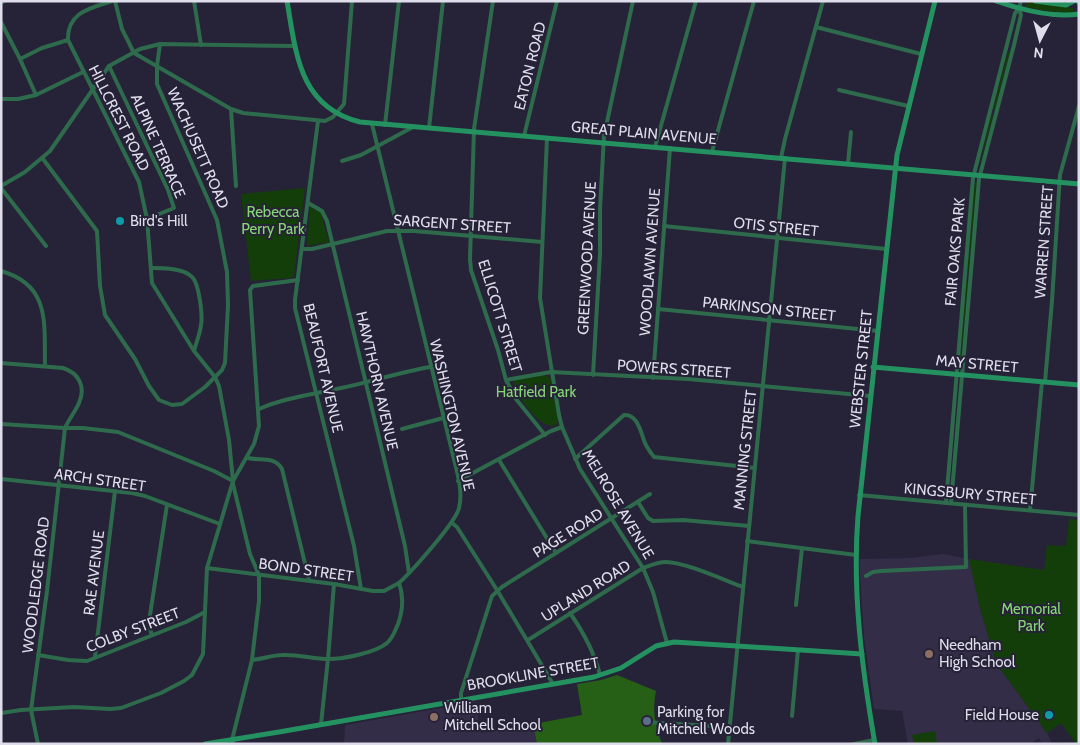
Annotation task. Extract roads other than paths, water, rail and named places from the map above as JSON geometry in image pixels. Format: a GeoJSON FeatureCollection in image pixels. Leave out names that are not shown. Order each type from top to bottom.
{"type":"FeatureCollection","features":[{"type":"Feature","properties":{"kind":"street"},"geometry":{"type":"LineString","coordinates":[[20,59],[42,48],[68,40],[68,28],[80,13],[114,1],[122,28],[134,53],[231,108],[244,113],[329,120],[342,108],[344,102],[352,1]]}},
{"type":"Feature","properties":{"kind":"street"},"geometry":{"type":"LineString","coordinates":[[194,1],[201,45]]}},
{"type":"Feature","properties":{"kind":"street","name":"GREAT PLAIN AVENUE"},"geometry":{"type":"LineString","coordinates":[[287,1],[300,68],[310,88],[324,104],[350,120],[372,124],[604,142],[1079,184]]}},
{"type":"Feature","properties":{"kind":"street"},"geometry":{"type":"LineString","coordinates":[[385,125],[399,1]]}},
{"type":"Feature","properties":{"kind":"street"},"geometry":{"type":"LineString","coordinates":[[428,128],[443,1]]}},
{"type":"Feature","properties":{"kind":"street","name":"ELLICOTT STREET"},"geometry":{"type":"LineString","coordinates":[[493,1],[474,132],[471,270],[506,380],[516,399],[545,435]]}},
{"type":"Feature","properties":{"kind":"street","name":"EATON ROAD"},"geometry":{"type":"LineString","coordinates":[[524,136],[557,1]]}},
{"type":"Feature","properties":{"kind":"street","name":"GREENWOOD AVENUE"},"geometry":{"type":"LineString","coordinates":[[593,375],[604,142],[633,1]]}},
{"type":"Feature","properties":{"kind":"street"},"geometry":{"type":"LineString","coordinates":[[655,147],[696,1]]}},
{"type":"Feature","properties":{"kind":"street"},"geometry":{"type":"LineString","coordinates":[[712,152],[754,1]]}},
{"type":"Feature","properties":{"kind":"street","name":"MANNING STREET"},"geometry":{"type":"LineString","coordinates":[[728,744],[785,139],[823,1]]}},
{"type":"Feature","properties":{"kind":"street","name":"WEBSTER STREET"},"geometry":{"type":"LineString","coordinates":[[875,742],[862,654],[857,604],[856,555],[859,495],[895,168],[908,106],[935,1]]}},
{"type":"Feature","properties":{"kind":"street"},"geometry":{"type":"LineString","coordinates":[[996,1],[1019,8],[1055,15],[1079,14]]}},
{"type":"Feature","properties":{"kind":"street","name":"FAIR OAKS PARK"},"geometry":{"type":"LineString","coordinates":[[959,375],[964,279],[976,175],[1015,13],[1021,1]]}},
{"type":"Feature","properties":{"kind":"street"},"geometry":{"type":"LineString","coordinates":[[1035,1],[1066,5],[1074,1]]}},
{"type":"Feature","properties":{"kind":"street","name":"FAIR OAKS PARK"},"geometry":{"type":"LineString","coordinates":[[948,503],[959,375],[970,279],[976,175],[1014,49],[1021,15],[1019,8]]}},
{"type":"Feature","properties":{"kind":"street"},"geometry":{"type":"LineString","coordinates":[[1,22],[36,95]]}},
{"type":"Feature","properties":{"kind":"street"},"geometry":{"type":"LineString","coordinates":[[816,27],[921,54]]}},
{"type":"Feature","properties":{"kind":"street","name":"HILLCREST ROAD"},"geometry":{"type":"LineString","coordinates":[[1,713],[74,707],[121,708],[161,693],[184,682],[192,675],[203,654],[207,568],[233,481],[219,386],[215,377],[194,351],[152,283],[147,218],[139,182],[68,40]]}},
{"type":"Feature","properties":{"kind":"street"},"geometry":{"type":"LineString","coordinates":[[46,246],[1,187],[43,159],[109,66],[140,49],[160,44],[295,46]]}},
{"type":"Feature","properties":{"kind":"street","name":"WACHUSETT ROAD"},"geometry":{"type":"LineString","coordinates":[[43,159],[97,231],[100,286],[105,315],[159,400],[172,405],[182,404],[206,388],[225,363],[227,348],[227,272],[217,220],[157,84],[160,44]]}},
{"type":"Feature","properties":{"kind":"street"},"geometry":{"type":"LineString","coordinates":[[1008,47],[1014,49]]}},
{"type":"Feature","properties":{"kind":"street","name":"ALPINE TERRACE"},"geometry":{"type":"LineString","coordinates":[[109,66],[168,190],[174,208],[147,218]]}},
{"type":"Feature","properties":{"kind":"street"},"geometry":{"type":"LineString","coordinates":[[1,99],[36,95],[83,72]]}},
{"type":"Feature","properties":{"kind":"street"},"geometry":{"type":"LineString","coordinates":[[839,90],[908,106]]}},
{"type":"Feature","properties":{"kind":"street","name":"WARREN STREET"},"geometry":{"type":"LineString","coordinates":[[1030,510],[1052,301],[1060,171],[1079,106]]}},
{"type":"Feature","properties":{"kind":"street"},"geometry":{"type":"LineString","coordinates":[[231,108],[236,186]]}},
{"type":"Feature","properties":{"kind":"street"},"geometry":{"type":"LineString","coordinates":[[990,112],[996,113]]}},
{"type":"Feature","properties":{"kind":"street","name":"BEAUFORT AVENUE"},"geometry":{"type":"LineString","coordinates":[[318,120],[295,308],[308,354],[354,546],[361,589]]}},
{"type":"Feature","properties":{"kind":"street","name":"WASHINGTON AVENUE"},"geometry":{"type":"LineString","coordinates":[[372,124],[461,494],[459,509],[452,523],[399,583]]}},
{"type":"Feature","properties":{"kind":"street"},"geometry":{"type":"LineString","coordinates":[[342,161],[361,155],[413,127]]}},
{"type":"Feature","properties":{"kind":"street"},"geometry":{"type":"LineString","coordinates":[[848,164],[851,132]]}},
{"type":"Feature","properties":{"kind":"street","name":"MELROSE AVENUE"},"geometry":{"type":"LineString","coordinates":[[547,138],[540,298],[551,372],[562,427],[591,488],[643,568],[653,592],[667,643]]}},
{"type":"Feature","properties":{"kind":"street","name":"WOODLAWN AVENUE"},"geometry":{"type":"LineString","coordinates":[[653,378],[670,148]]}},
{"type":"Feature","properties":{"kind":"street","name":"HAWTHORN AVENUE"},"geometry":{"type":"LineString","coordinates":[[308,203],[318,208],[325,215],[405,546],[409,573]]}},
{"type":"Feature","properties":{"kind":"street","name":"OTIS STREET"},"geometry":{"type":"LineString","coordinates":[[664,226],[886,249]]}},
{"type":"Feature","properties":{"kind":"street","name":"SARGENT STREET"},"geometry":{"type":"LineString","coordinates":[[302,250],[387,231],[542,242]]}},
{"type":"Feature","properties":{"kind":"street"},"geometry":{"type":"LineString","coordinates":[[152,268],[164,268],[183,272],[193,279],[198,291],[202,323],[194,351]]}},
{"type":"Feature","properties":{"kind":"street"},"geometry":{"type":"LineString","coordinates":[[1,271],[14,275],[23,281],[34,292],[42,306],[44,319],[44,365]]}},
{"type":"Feature","properties":{"kind":"street"},"geometry":{"type":"LineString","coordinates":[[964,279],[970,279]]}},
{"type":"Feature","properties":{"kind":"street"},"geometry":{"type":"LineString","coordinates":[[232,742],[252,660],[259,601],[259,575],[250,554],[233,481],[248,458],[258,436],[259,408],[250,290],[253,286],[298,280]]}},
{"type":"Feature","properties":{"kind":"street","name":"PARKINSON STREET"},"geometry":{"type":"LineString","coordinates":[[658,308],[878,331]]}},
{"type":"Feature","properties":{"kind":"street"},"geometry":{"type":"LineString","coordinates":[[1,363],[44,365],[70,370],[77,376],[81,384],[82,394],[79,404],[65,428]]}},
{"type":"Feature","properties":{"kind":"street"},"geometry":{"type":"LineString","coordinates":[[259,408],[430,367]]}},
{"type":"Feature","properties":{"kind":"street","name":"MAY STREET"},"geometry":{"type":"LineString","coordinates":[[873,368],[1079,385]]}},
{"type":"Feature","properties":{"kind":"street","name":"POWERS STREET"},"geometry":{"type":"LineString","coordinates":[[506,380],[551,372],[688,379],[870,396]]}},
{"type":"Feature","properties":{"kind":"street"},"geometry":{"type":"LineString","coordinates":[[576,459],[624,415],[628,415],[633,418],[640,428],[645,445],[654,457],[755,468]]}},
{"type":"Feature","properties":{"kind":"street"},"geometry":{"type":"LineString","coordinates":[[402,429],[444,418]]}},
{"type":"Feature","properties":{"kind":"street"},"geometry":{"type":"LineString","coordinates":[[1,424],[83,428],[118,432],[214,471],[233,481]]}},
{"type":"Feature","properties":{"kind":"street"},"geometry":{"type":"LineString","coordinates":[[458,481],[562,427]]}},
{"type":"Feature","properties":{"kind":"street","name":"WOODLEDGE ROAD"},"geometry":{"type":"LineString","coordinates":[[38,744],[31,710],[65,428]]}},
{"type":"Feature","properties":{"kind":"street"},"geometry":{"type":"LineString","coordinates":[[248,458],[274,460],[279,463],[309,580]]}},
{"type":"Feature","properties":{"kind":"street"},"geometry":{"type":"LineString","coordinates":[[499,460],[556,554]]}},
{"type":"Feature","properties":{"kind":"street","name":"ARCH STREET"},"geometry":{"type":"LineString","coordinates":[[1,479],[145,496],[220,524]]}},
{"type":"Feature","properties":{"kind":"street","name":"RAE AVENUE"},"geometry":{"type":"LineString","coordinates":[[95,658],[112,530],[115,491]]}},
{"type":"Feature","properties":{"kind":"street","name":"PAGE ROAD"},"geometry":{"type":"LineString","coordinates":[[497,590],[650,494]]}},
{"type":"Feature","properties":{"kind":"street","name":"KINGSBURY STREET"},"geometry":{"type":"LineString","coordinates":[[859,495],[1079,515]]}},
{"type":"Feature","properties":{"kind":"street"},"geometry":{"type":"LineString","coordinates":[[638,502],[648,518],[653,521],[682,520],[749,526]]}},
{"type":"Feature","properties":{"kind":"street"},"geometry":{"type":"LineString","coordinates":[[152,635],[150,616],[167,505]]}},
{"type":"Feature","properties":{"kind":"street"},"geometry":{"type":"LineString","coordinates":[[866,576],[873,572],[881,571],[966,567],[965,505]]}},
{"type":"Feature","properties":{"kind":"street"},"geometry":{"type":"LineString","coordinates":[[452,523],[497,590],[553,684]]}},
{"type":"Feature","properties":{"kind":"street"},"geometry":{"type":"LineString","coordinates":[[747,541],[856,555]]}},
{"type":"Feature","properties":{"kind":"street"},"geometry":{"type":"LineString","coordinates":[[796,605],[802,548]]}},
{"type":"Feature","properties":{"kind":"street","name":"UPLAND ROAD"},"geometry":{"type":"LineString","coordinates":[[528,640],[643,568],[656,563],[680,564],[743,587]]}},
{"type":"Feature","properties":{"kind":"street","name":"BOND STREET"},"geometry":{"type":"LineString","coordinates":[[207,568],[384,591],[399,583]]}},
{"type":"Feature","properties":{"kind":"street"},"geometry":{"type":"LineString","coordinates":[[252,660],[280,655],[328,659],[374,650],[386,643],[394,635],[399,621],[403,594],[399,583]]}},
{"type":"Feature","properties":{"kind":"street"},"geometry":{"type":"LineString","coordinates":[[321,724],[334,584]]}},
{"type":"Feature","properties":{"kind":"street"},"geometry":{"type":"LineString","coordinates":[[461,700],[461,693],[492,596],[497,590]]}},
{"type":"Feature","properties":{"kind":"street","name":"COLBY STREET"},"geometry":{"type":"LineString","coordinates":[[38,655],[68,660],[95,658],[186,622],[205,612]]}},
{"type":"Feature","properties":{"kind":"street"},"geometry":{"type":"LineString","coordinates":[[570,613],[586,637],[596,658],[600,675]]}},
{"type":"Feature","properties":{"kind":"street","name":"BROOKLINE STREET"},"geometry":{"type":"LineString","coordinates":[[205,744],[232,742],[321,724],[600,675],[621,668],[651,649],[667,643],[688,642],[862,654]]}},
{"type":"Feature","properties":{"kind":"street"},"geometry":{"type":"LineString","coordinates":[[792,716],[798,650]]}},
{"type":"Feature","properties":{"kind":"street"},"geometry":{"type":"LineString","coordinates":[[645,722],[729,727]]}},
{"type":"Feature","properties":{"kind":"street"},"geometry":{"type":"LineString","coordinates":[[854,744],[875,742]]}},
{"type":"Feature","properties":{"kind":"place","name":"Bird's Hill"},"geometry":{"type":"Point","coordinates":[120,221]}},
{"type":"Feature","properties":{"kind":"place","name":"Needham High School"},"geometry":{"type":"Point","coordinates":[929,654]}},
{"type":"Feature","properties":{"kind":"place","name":"Field House"},"geometry":{"type":"Point","coordinates":[1049,715]}},
{"type":"Feature","properties":{"kind":"place","name":"William Mitchell School"},"geometry":{"type":"Point","coordinates":[434,717]}},
{"type":"Feature","properties":{"kind":"place","name":"Parking for Mitchell Woods"},"geometry":{"type":"Point","coordinates":[647,721]}},
{"type":"Feature","properties":{"kind":"park label","name":"Rebecca Perry Park"},"geometry":{"type":"Point","coordinates":[273,220]}},
{"type":"Feature","properties":{"kind":"park label","name":"Hatfield Park"},"geometry":{"type":"Point","coordinates":[536,392]}},
{"type":"Feature","properties":{"kind":"park label","name":"Memorial Park"},"geometry":{"type":"Point","coordinates":[1031,618]}}]}
